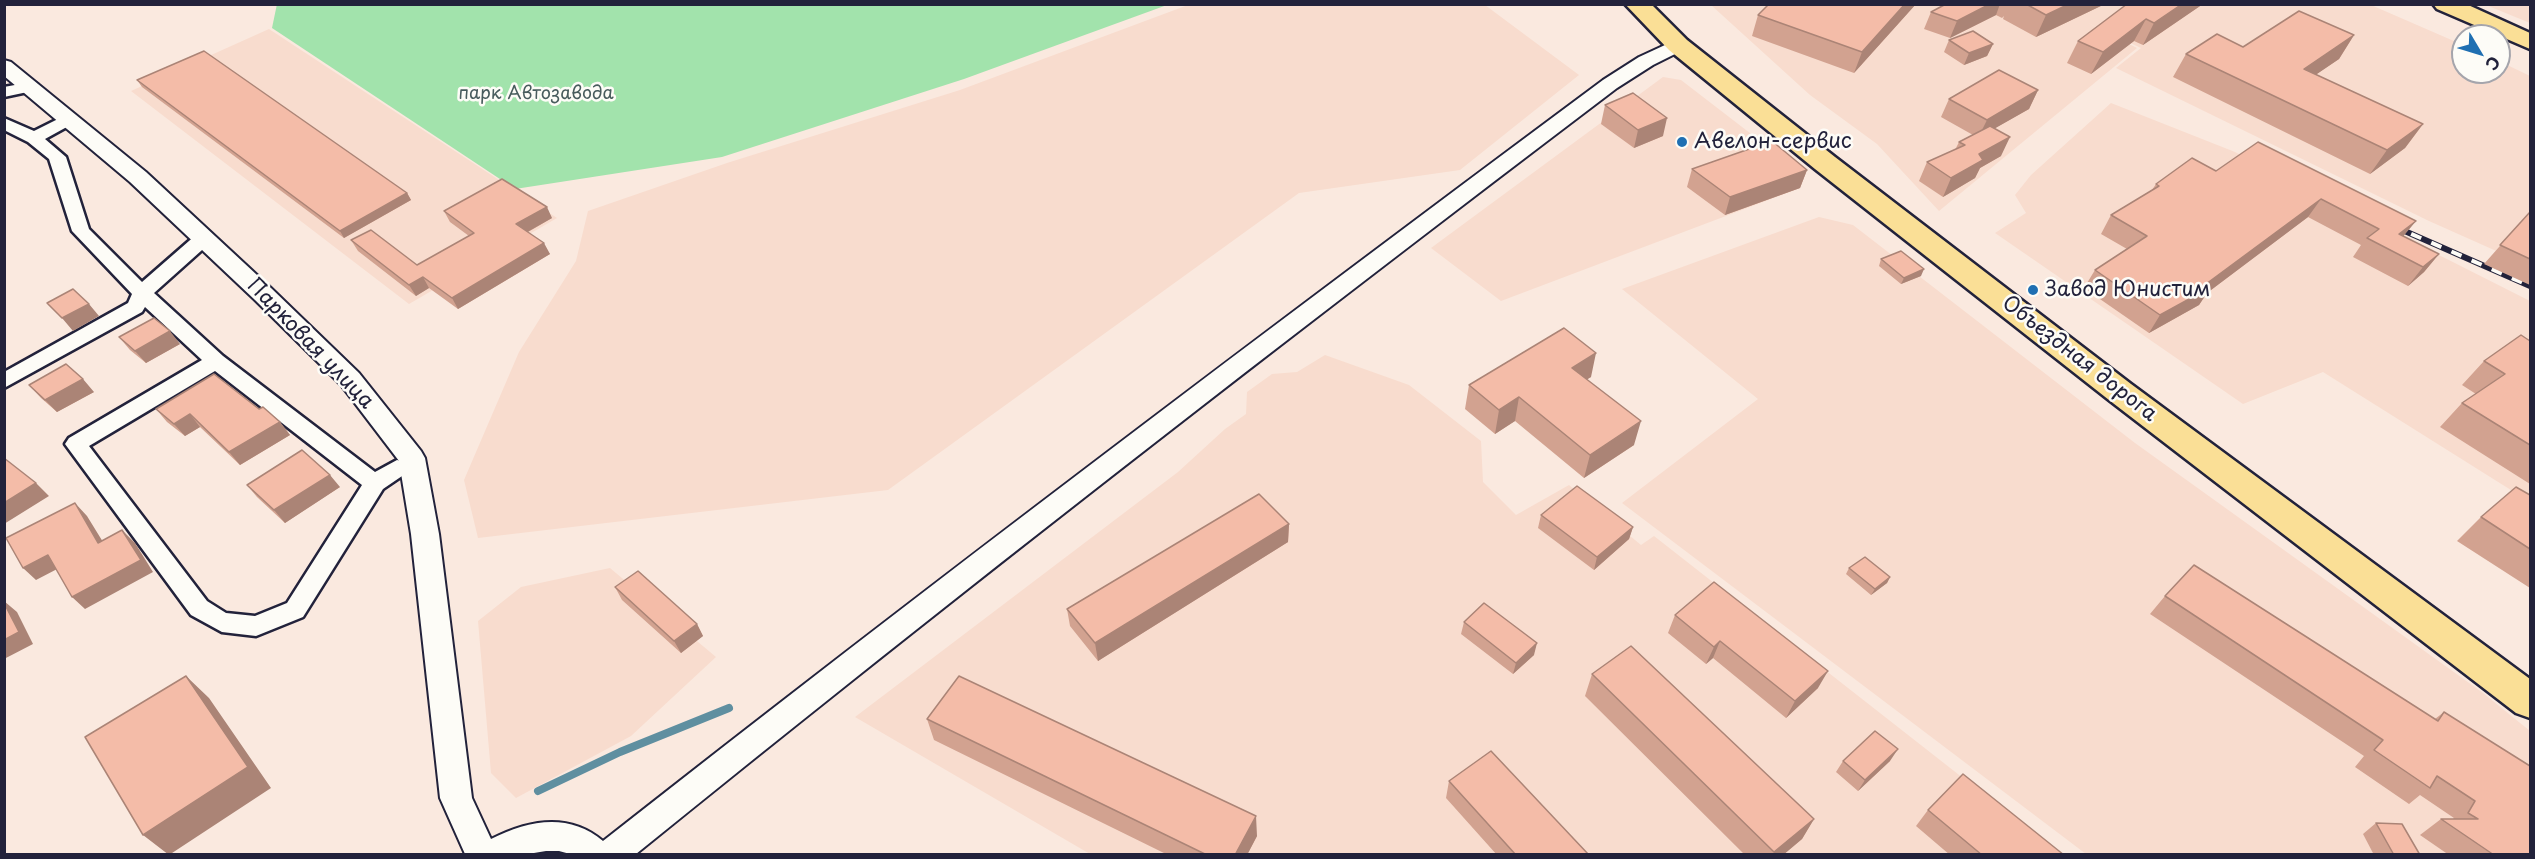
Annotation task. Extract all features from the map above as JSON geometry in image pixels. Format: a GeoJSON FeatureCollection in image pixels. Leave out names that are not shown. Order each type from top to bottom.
{"type":"FeatureCollection","features":[{"type":"Feature","properties":{"kind":"main road","name":"Объездная дорога"},"geometry":{"type":"LineString","coordinates":[[1637,4],[1678,45],[2120,392],[2530,701]]}},
{"type":"Feature","properties":{"kind":"main road"},"geometry":{"type":"LineString","coordinates":[[2445,4],[2530,42]]}},
{"type":"Feature","properties":{"kind":"street"},"geometry":{"type":"LineString","coordinates":[[612,855],[741,750],[1201,392],[1610,84],[1646,61],[1678,45]]}},
{"type":"Feature","properties":{"kind":"street","name":"Парковая улица"},"geometry":{"type":"LineString","coordinates":[[4,66],[138,177],[204,238],[350,379],[412,458],[426,534],[456,798],[481,855]]}},
{"type":"Feature","properties":{"kind":"street"},"geometry":{"type":"LineString","coordinates":[[4,92],[31,87]]}},
{"type":"Feature","properties":{"kind":"street"},"geometry":{"type":"LineString","coordinates":[[34,138],[68,119]]}},
{"type":"Feature","properties":{"kind":"street"},"geometry":{"type":"LineString","coordinates":[[4,123],[34,138],[57,157],[81,231],[142,293],[216,361],[375,483]]}},
{"type":"Feature","properties":{"kind":"street"},"geometry":{"type":"LineString","coordinates":[[4,381],[135,307],[142,293],[204,238]]}},
{"type":"Feature","properties":{"kind":"street"},"geometry":{"type":"LineString","coordinates":[[216,361],[76,444],[199,608],[222,622],[256,626],[295,609],[375,483],[397,468]]}},
{"type":"Feature","properties":{"kind":"street"},"geometry":{"type":"LineString","coordinates":[[495,855],[518,841],[553,835],[583,842],[594,855]]}},
{"type":"Feature","properties":{"kind":"shaded area"},"geometry":{"type":"Polygon","coordinates":[[[1188,5],[1485,5],[1579,75],[1460,170],[1299,193],[888,490],[478,538],[464,480],[519,352],[576,261],[588,211],[727,163],[960,90],[1188,5]]]}},
{"type":"Feature","properties":{"kind":"shaded area"},"geometry":{"type":"Polygon","coordinates":[[[1711,5],[2371,5],[2451,40],[2451,84],[2511,84],[2511,67],[2530,76],[2530,266],[2429,221],[2116,68],[2141,48],[2088,23],[2137,48],[1939,211],[1877,144],[1810,95],[1711,5]]]}},
{"type":"Feature","properties":{"kind":"shaded area"},"geometry":{"type":"Polygon","coordinates":[[[2486,5],[2530,5],[2530,23],[2486,5]]]}},
{"type":"Feature","properties":{"kind":"shaded area"},"geometry":{"type":"Polygon","coordinates":[[[269,29],[557,218],[409,304],[131,91],[269,29]]]}},
{"type":"Feature","properties":{"kind":"shaded area"},"geometry":{"type":"Polygon","coordinates":[[[1663,77],[1681,80],[1772,150],[1767,160],[1800,188],[1501,301],[1431,248],[1663,77]]]}},
{"type":"Feature","properties":{"kind":"shaded area"},"geometry":{"type":"Polygon","coordinates":[[[2111,103],[2235,152],[2530,301],[2530,502],[2323,372],[2243,404],[1995,233],[2026,213],[2015,195],[2031,175],[2111,103]]]}},
{"type":"Feature","properties":{"kind":"shaded area"},"geometry":{"type":"Polygon","coordinates":[[[1819,217],[1853,225],[2135,443],[2483,693],[2530,731],[2530,854],[2086,854],[1622,503],[1758,399],[1622,289],[1819,217]]]}},
{"type":"Feature","properties":{"kind":"shaded area"},"geometry":{"type":"Polygon","coordinates":[[[1325,355],[1409,385],[1481,441],[1483,482],[1516,515],[1569,485],[1641,545],[1654,536],[2060,854],[1090,854],[855,717],[1178,472],[1225,429],[1246,414],[1247,392],[1272,374],[1297,372],[1325,355]]]}},
{"type":"Feature","properties":{"kind":"shaded area"},"geometry":{"type":"Polygon","coordinates":[[[610,568],[716,657],[631,736],[516,798],[491,773],[478,621],[521,587],[610,568]]]}},
{"type":"Feature","properties":{"kind":"green space","name":"парк Автозавода"},"geometry":{"type":"Polygon","coordinates":[[[277,4],[1167,5],[964,79],[722,157],[515,189],[272,28],[277,4]]]}},
{"type":"Feature","properties":{"kind":"building"},"geometry":{"type":"Polygon","coordinates":[[[1769,4],[1905,4],[1862,52],[1758,15],[1769,4]]]}},
{"type":"Feature","properties":{"kind":"building"},"geometry":{"type":"Polygon","coordinates":[[[1946,4],[1990,4],[1957,21],[1931,12],[1946,4]]]}},
{"type":"Feature","properties":{"kind":"building"},"geometry":{"type":"Polygon","coordinates":[[[2026,4],[2069,4],[2046,15],[2026,4]]]}},
{"type":"Feature","properties":{"kind":"building"},"geometry":{"type":"Polygon","coordinates":[[[2127,4],[2182,4],[2154,23],[2146,19],[2103,52],[2078,41],[2127,4]]]}},
{"type":"Feature","properties":{"kind":"building"},"geometry":{"type":"Polygon","coordinates":[[[2299,11],[2354,35],[2304,69],[2423,124],[2387,150],[2186,54],[2217,34],[2243,47],[2299,11]]]}},
{"type":"Feature","properties":{"kind":"building"},"geometry":{"type":"Polygon","coordinates":[[[1973,31],[1993,44],[1969,53],[1949,40],[1973,31]]]}},
{"type":"Feature","properties":{"kind":"building"},"geometry":{"type":"Polygon","coordinates":[[[204,51],[407,193],[340,231],[137,80],[204,51]]]}},
{"type":"Feature","properties":{"kind":"building"},"geometry":{"type":"Polygon","coordinates":[[[1999,70],[2038,90],[1987,120],[1949,99],[1999,70]]]}},
{"type":"Feature","properties":{"kind":"building"},"geometry":{"type":"Polygon","coordinates":[[[1633,93],[1667,118],[1638,130],[1605,105],[1633,93]]]}},
{"type":"Feature","properties":{"kind":"building"},"geometry":{"type":"Polygon","coordinates":[[[1990,126],[2010,137],[1979,154],[1983,160],[1951,178],[1927,162],[1965,145],[1959,142],[1990,126]]]}},
{"type":"Feature","properties":{"kind":"building"},"geometry":{"type":"Polygon","coordinates":[[[1772,141],[1807,170],[1730,197],[1692,169],[1772,141]]]}},
{"type":"Feature","properties":{"kind":"building"},"geometry":{"type":"Polygon","coordinates":[[[2258,142],[2416,221],[2399,234],[2439,254],[2423,267],[2367,238],[2379,229],[2321,199],[2206,284],[2211,287],[2160,315],[2095,270],[2147,236],[2111,215],[2159,186],[2156,184],[2192,158],[2216,171],[2258,142]]]}},
{"type":"Feature","properties":{"kind":"building"},"geometry":{"type":"Polygon","coordinates":[[[502,179],[547,207],[516,224],[544,243],[452,298],[423,277],[409,285],[351,240],[371,230],[417,265],[474,233],[444,211],[502,179]]]}},
{"type":"Feature","properties":{"kind":"building"},"geometry":{"type":"Polygon","coordinates":[[[2530,212],[2530,259],[2500,245],[2530,212]]]}},
{"type":"Feature","properties":{"kind":"building"},"geometry":{"type":"Polygon","coordinates":[[[1901,251],[1924,269],[1904,278],[1881,259],[1901,251]]]}},
{"type":"Feature","properties":{"kind":"building"},"geometry":{"type":"Polygon","coordinates":[[[73,289],[89,304],[62,318],[47,303],[73,289]]]}},
{"type":"Feature","properties":{"kind":"building"},"geometry":{"type":"Polygon","coordinates":[[[154,318],[170,331],[135,351],[119,337],[154,318]]]}},
{"type":"Feature","properties":{"kind":"building"},"geometry":{"type":"Polygon","coordinates":[[[1564,328],[1596,353],[1572,368],[1641,421],[1590,455],[1519,397],[1499,410],[1469,385],[1564,328]]]}},
{"type":"Feature","properties":{"kind":"building"},"geometry":{"type":"Polygon","coordinates":[[[2521,335],[2530,341],[2530,445],[2462,403],[2505,374],[2484,361],[2521,335]]]}},
{"type":"Feature","properties":{"kind":"building"},"geometry":{"type":"Polygon","coordinates":[[[66,364],[83,379],[45,400],[29,385],[66,364]]]}},
{"type":"Feature","properties":{"kind":"building"},"geometry":{"type":"Polygon","coordinates":[[[214,374],[259,409],[263,407],[280,422],[229,452],[190,414],[174,424],[156,409],[214,374]]]}},
{"type":"Feature","properties":{"kind":"building"},"geometry":{"type":"Polygon","coordinates":[[[302,450],[330,475],[274,510],[247,485],[302,450]]]}},
{"type":"Feature","properties":{"kind":"building"},"geometry":{"type":"Polygon","coordinates":[[[4,458],[36,483],[4,503],[4,458]]]}},
{"type":"Feature","properties":{"kind":"building"},"geometry":{"type":"Polygon","coordinates":[[[1577,486],[1633,527],[1597,557],[1541,515],[1577,486]]]}},
{"type":"Feature","properties":{"kind":"building"},"geometry":{"type":"Polygon","coordinates":[[[2516,487],[2530,495],[2530,549],[2481,517],[2516,487]]]}},
{"type":"Feature","properties":{"kind":"building"},"geometry":{"type":"Polygon","coordinates":[[[1259,494],[1289,524],[1095,643],[1067,609],[1259,494]]]}},
{"type":"Feature","properties":{"kind":"building"},"geometry":{"type":"Polygon","coordinates":[[[75,503],[98,543],[122,530],[141,560],[72,597],[48,555],[23,568],[6,538],[75,503]]]}},
{"type":"Feature","properties":{"kind":"building"},"geometry":{"type":"Polygon","coordinates":[[[1865,557],[1890,577],[1875,589],[1849,568],[1865,557]]]}},
{"type":"Feature","properties":{"kind":"building"},"geometry":{"type":"Polygon","coordinates":[[[2194,565],[2438,721],[2444,712],[2530,766],[2530,855],[2494,855],[2441,819],[2478,819],[2468,813],[2475,801],[2437,776],[2430,788],[2374,750],[2383,740],[2165,596],[2194,565]]]}},
{"type":"Feature","properties":{"kind":"building"},"geometry":{"type":"Polygon","coordinates":[[[638,571],[697,624],[674,641],[615,587],[638,571]]]}},
{"type":"Feature","properties":{"kind":"building"},"geometry":{"type":"Polygon","coordinates":[[[1714,582],[1828,671],[1795,701],[1720,641],[1714,647],[1675,615],[1714,582]]]}},
{"type":"Feature","properties":{"kind":"building"},"geometry":{"type":"Polygon","coordinates":[[[4,603],[19,632],[4,640],[4,603]]]}},
{"type":"Feature","properties":{"kind":"building"},"geometry":{"type":"Polygon","coordinates":[[[1484,603],[1537,643],[1516,663],[1464,622],[1484,603]]]}},
{"type":"Feature","properties":{"kind":"building"},"geometry":{"type":"Polygon","coordinates":[[[1631,646],[1814,819],[1774,852],[1592,674],[1631,646]]]}},
{"type":"Feature","properties":{"kind":"building"},"geometry":{"type":"Polygon","coordinates":[[[186,676],[248,767],[143,835],[85,737],[186,676]]]}},
{"type":"Feature","properties":{"kind":"building"},"geometry":{"type":"Polygon","coordinates":[[[959,676],[1256,816],[1235,855],[1207,855],[927,719],[959,676]]]}},
{"type":"Feature","properties":{"kind":"building"},"geometry":{"type":"Polygon","coordinates":[[[1875,731],[1898,749],[1865,780],[1843,761],[1875,731]]]}},
{"type":"Feature","properties":{"kind":"building"},"geometry":{"type":"Polygon","coordinates":[[[1491,751],[1589,855],[1516,855],[1449,781],[1491,751]]]}},
{"type":"Feature","properties":{"kind":"building"},"geometry":{"type":"Polygon","coordinates":[[[1963,774],[2064,855],[1982,855],[1928,810],[1963,774]]]}},
{"type":"Feature","properties":{"kind":"building"},"geometry":{"type":"Polygon","coordinates":[[[2376,823],[2402,824],[2420,855],[2394,855],[2376,823]]]}},
{"type":"Feature","properties":{"kind":"waterway"},"geometry":{"type":"LineString","coordinates":[[538,791],[620,752],[729,708]]}},
{"type":"Feature","properties":{"kind":"railway"},"geometry":{"type":"LineString","coordinates":[[2391,225],[2530,286]]}},
{"type":"Feature","properties":{"kind":"place","name":"Авелон-сервис"},"geometry":{"type":"Point","coordinates":[1682,142]}},
{"type":"Feature","properties":{"kind":"place","name":"Завод Юнистим"},"geometry":{"type":"Point","coordinates":[2033,290]}}]}
